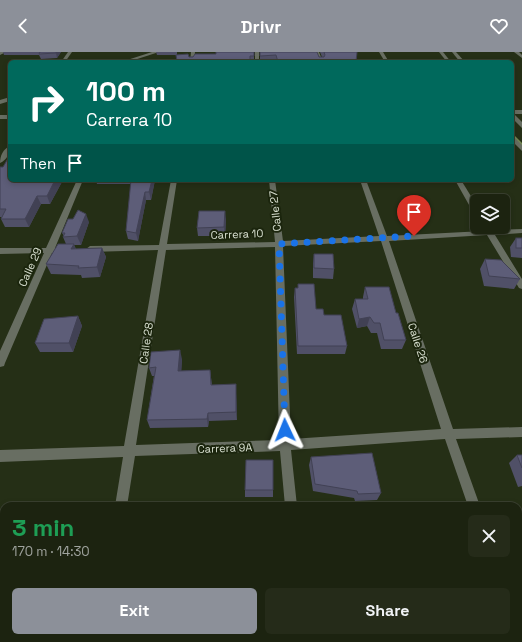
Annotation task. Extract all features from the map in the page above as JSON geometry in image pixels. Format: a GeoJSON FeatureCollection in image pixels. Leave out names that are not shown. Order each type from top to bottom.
{"type":"FeatureCollection","features":[{"type":"Feature","properties":{"kind":"street"},"geometry":{"type":"LineString","coordinates":[[0,54],[4,52]]}},
{"type":"Feature","properties":{"kind":"street"},"geometry":{"type":"LineString","coordinates":[[131,60],[157,52]]}},
{"type":"Feature","properties":{"kind":"street"},"geometry":{"type":"LineString","coordinates":[[441,52],[448,60]]}},
{"type":"Feature","properties":{"kind":"street"},"geometry":{"type":"LineString","coordinates":[[454,52],[461,60]]}},
{"type":"Feature","properties":{"kind":"street"},"geometry":{"type":"LineString","coordinates":[[516,52],[522,56]]}},
{"type":"Feature","properties":{"kind":"street"},"geometry":{"type":"LineString","coordinates":[[514,117],[522,126]]}},
{"type":"Feature","properties":{"kind":"street"},"geometry":{"type":"LineString","coordinates":[[514,139],[522,149]]}},
{"type":"Feature","properties":{"kind":"street"},"geometry":{"type":"LineString","coordinates":[[0,162],[8,151]]}},
{"type":"Feature","properties":{"kind":"street","name":"Calle 29"},"geometry":{"type":"LineString","coordinates":[[0,363],[79,182]]}},
{"type":"Feature","properties":{"kind":"street","name":"Calle 28"},"geometry":{"type":"LineString","coordinates":[[122,502],[154,294],[174,182]]}},
{"type":"Feature","properties":{"kind":"street","name":"Calle 27"},"geometry":{"type":"LineString","coordinates":[[272,182],[279,244],[285,445],[292,502]]}},
{"type":"Feature","properties":{"kind":"street","name":"Calle 26"},"geometry":{"type":"LineString","coordinates":[[364,182],[384,238],[447,434],[472,502]]}},
{"type":"Feature","properties":{"kind":"street"},"geometry":{"type":"LineString","coordinates":[[459,182],[470,200]]}},
{"type":"Feature","properties":{"kind":"street","name":"Carrera 10"},"geometry":{"type":"LineString","coordinates":[[0,251],[279,244],[470,231]]}},
{"type":"Feature","properties":{"kind":"street","name":"Carrera 10"},"geometry":{"type":"LineString","coordinates":[[510,231],[522,231]]}},
{"type":"Feature","properties":{"kind":"street"},"geometry":{"type":"LineString","coordinates":[[490,234],[522,286]]}},
{"type":"Feature","properties":{"kind":"street","name":"Carrera 9A"},"geometry":{"type":"LineString","coordinates":[[0,456],[285,445],[447,434],[522,432]]}},
{"type":"Feature","properties":{"kind":"building"},"geometry":{"type":"Polygon","coordinates":[[[40,52],[56,52],[56,53],[39,54],[40,52]]]}},
{"type":"Feature","properties":{"kind":"building"},"geometry":{"type":"Polygon","coordinates":[[[216,52],[254,52],[254,56],[250,56],[250,60],[177,60],[176,55],[188,54],[189,57],[193,57],[195,54],[216,54],[216,52]]]}},
{"type":"Feature","properties":{"kind":"building"},"geometry":{"type":"Polygon","coordinates":[[[260,52],[317,52],[319,57],[324,57],[324,52],[357,52],[356,60],[277,60],[276,55],[260,56],[260,52]]]}},
{"type":"Feature","properties":{"kind":"building"},"geometry":{"type":"Polygon","coordinates":[[[8,158],[8,182],[54,182],[47,196],[37,196],[25,219],[1,219],[6,209],[0,209],[0,167],[3,167],[8,158]]]}},
{"type":"Feature","properties":{"kind":"building"},"geometry":{"type":"Polygon","coordinates":[[[131,182],[152,182],[149,192],[145,192],[136,233],[126,231],[131,182]]]}},
{"type":"Feature","properties":{"kind":"building"},"geometry":{"type":"Polygon","coordinates":[[[78,210],[86,214],[77,236],[63,237],[65,233],[62,233],[68,219],[73,219],[78,210]]]}},
{"type":"Feature","properties":{"kind":"building"},"geometry":{"type":"Polygon","coordinates":[[[199,211],[225,211],[224,227],[197,228],[199,211]]]}},
{"type":"Feature","properties":{"kind":"building"},"geometry":{"type":"Polygon","coordinates":[[[516,238],[522,238],[522,248],[516,248],[516,238]]]}},
{"type":"Feature","properties":{"kind":"building"},"geometry":{"type":"Polygon","coordinates":[[[58,244],[74,244],[71,249],[102,248],[97,267],[78,268],[79,266],[46,264],[58,244]]]}},
{"type":"Feature","properties":{"kind":"building"},"geometry":{"type":"Polygon","coordinates":[[[314,254],[333,254],[334,269],[314,268],[314,254]]]}},
{"type":"Feature","properties":{"kind":"building"},"geometry":{"type":"Polygon","coordinates":[[[485,259],[501,260],[520,279],[489,276],[485,259]]]}},
{"type":"Feature","properties":{"kind":"building"},"geometry":{"type":"Polygon","coordinates":[[[298,284],[314,284],[316,309],[323,309],[324,315],[341,315],[347,346],[298,346],[295,288],[298,288],[298,284]]]}},
{"type":"Feature","properties":{"kind":"building"},"geometry":{"type":"Polygon","coordinates":[[[365,287],[389,287],[396,313],[398,313],[406,340],[384,340],[380,323],[374,323],[370,317],[359,319],[355,299],[368,299],[365,287]]]}},
{"type":"Feature","properties":{"kind":"building"},"geometry":{"type":"Polygon","coordinates":[[[78,316],[69,343],[35,343],[44,319],[78,316]]]}},
{"type":"Feature","properties":{"kind":"building"},"geometry":{"type":"Polygon","coordinates":[[[180,350],[178,371],[210,370],[211,385],[236,384],[236,412],[208,413],[207,419],[147,420],[156,367],[149,368],[151,352],[180,350]]]}},
{"type":"Feature","properties":{"kind":"building"},"geometry":{"type":"Polygon","coordinates":[[[372,453],[381,493],[358,494],[357,491],[315,484],[311,457],[372,453]]]}},
{"type":"Feature","properties":{"kind":"building"},"geometry":{"type":"Polygon","coordinates":[[[517,455],[522,455],[522,468],[517,455]]]}},
{"type":"Feature","properties":{"kind":"building"},"geometry":{"type":"Polygon","coordinates":[[[246,460],[273,460],[273,490],[245,490],[246,460]]]}},
{"type":"Feature","properties":{"kind":"waterway"},"geometry":{"type":"LineString","coordinates":[[514,136],[522,145]]}},
{"type":"Feature","properties":{"kind":"route"},"geometry":{"type":"LineString","coordinates":[[285,430],[279,244],[414,236]]}}]}
